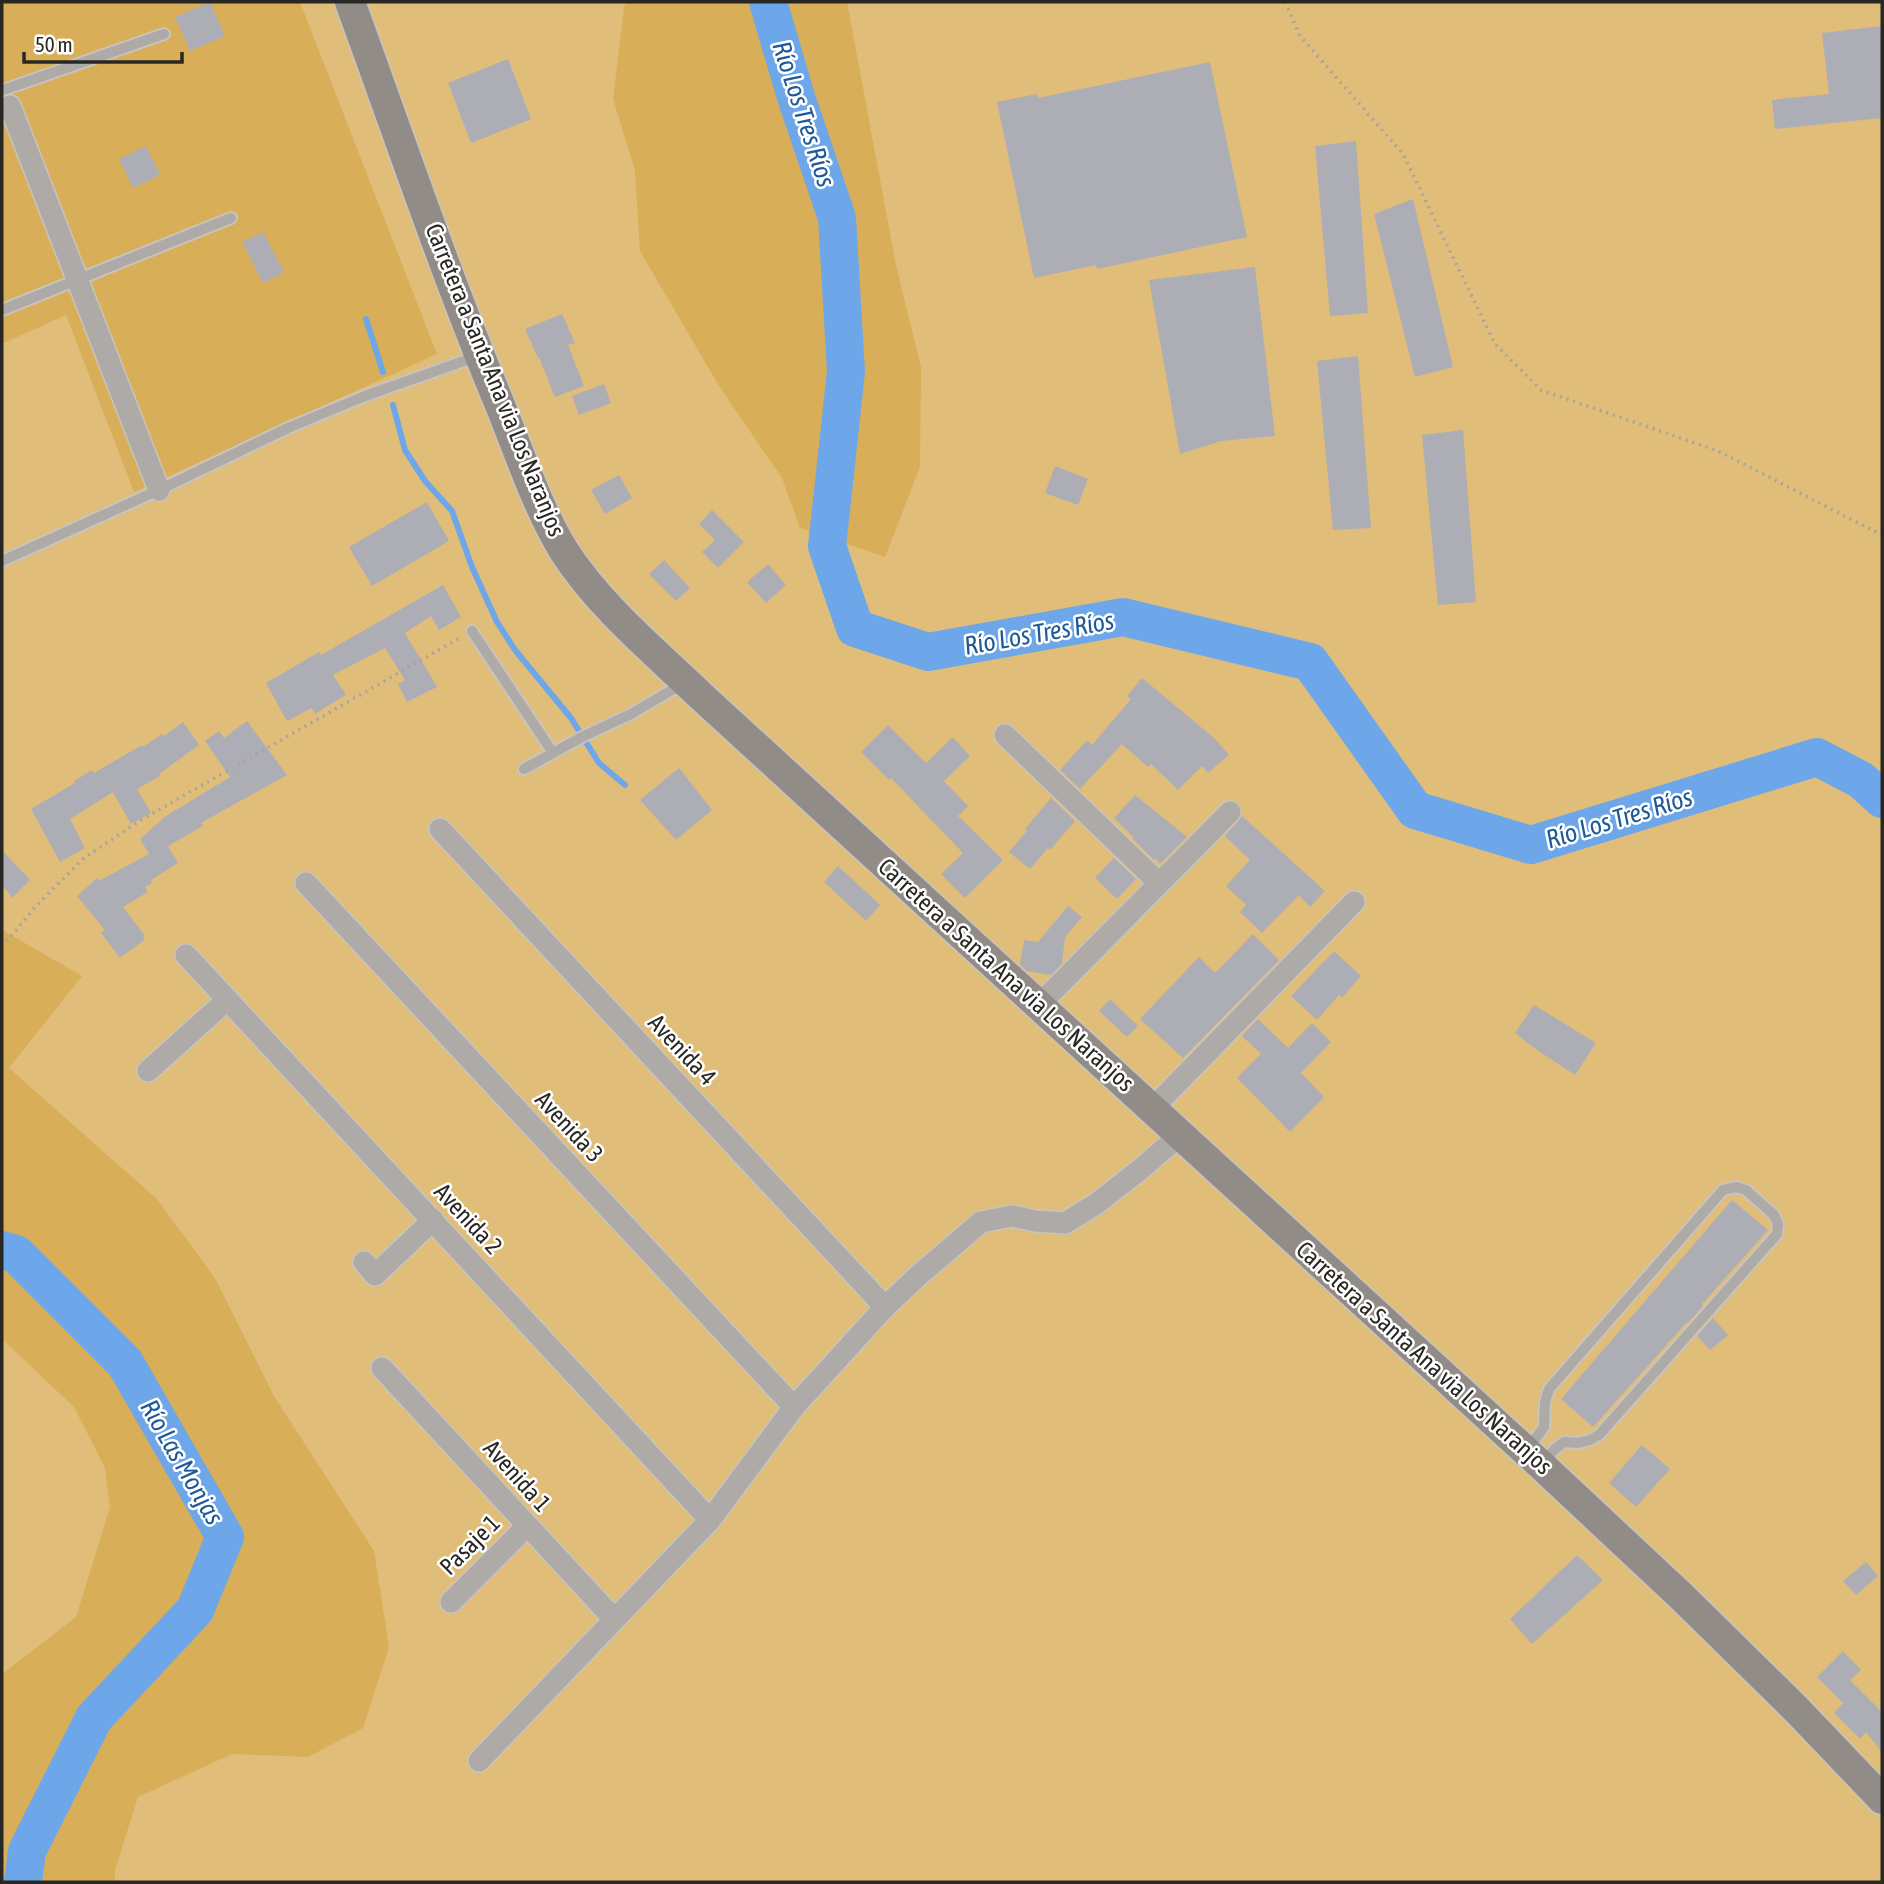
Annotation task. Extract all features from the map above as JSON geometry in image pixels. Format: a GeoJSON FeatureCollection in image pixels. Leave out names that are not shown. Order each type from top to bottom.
{"type":"FeatureCollection","features":[{"type":"Feature","properties":{"kind":"main road","name":"Carretera a Santa Ana via Los Naranjos"},"geometry":{"type":"LineString","coordinates":[[350,2],[480,356],[548,521],[583,577],[612,610],[686,682],[1681,1596],[1797,1710],[1882,1799]]}},
{"type":"Feature","properties":{"kind":"street"},"geometry":{"type":"LineString","coordinates":[[8,97],[159,490]]}},
{"type":"Feature","properties":{"kind":"street"},"geometry":{"type":"LineString","coordinates":[[1005,735],[1160,883]]}},
{"type":"Feature","properties":{"kind":"street"},"geometry":{"type":"LineString","coordinates":[[1039,1005],[1230,812]]}},
{"type":"Feature","properties":{"kind":"street","name":"Avenida 4"},"geometry":{"type":"LineString","coordinates":[[440,829],[885,1307]]}},
{"type":"Feature","properties":{"kind":"street","name":"Avenida 3"},"geometry":{"type":"LineString","coordinates":[[306,883],[794,1407]]}},
{"type":"Feature","properties":{"kind":"street"},"geometry":{"type":"LineString","coordinates":[[1152,1109],[1354,902]]}},
{"type":"Feature","properties":{"kind":"street","name":"Avenida 2"},"geometry":{"type":"LineString","coordinates":[[186,955],[710,1520]]}},
{"type":"Feature","properties":{"kind":"street"},"geometry":{"type":"LineString","coordinates":[[148,1071],[227,1000]]}},
{"type":"Feature","properties":{"kind":"street"},"geometry":{"type":"LineString","coordinates":[[479,1760],[710,1520],[794,1407],[885,1307],[981,1222],[1012,1216],[1065,1223],[1096,1204],[1180,1135]]}},
{"type":"Feature","properties":{"kind":"street"},"geometry":{"type":"LineString","coordinates":[[369,1268],[433,1220]]}},
{"type":"Feature","properties":{"kind":"street","name":"Avenida 1"},"geometry":{"type":"LineString","coordinates":[[382,1368],[405,1378],[527,1526],[614,1619]]}},
{"type":"Feature","properties":{"kind":"street","name":"Pasaje 1"},"geometry":{"type":"LineString","coordinates":[[451,1602],[462,1579],[527,1526]]}},
{"type":"Feature","properties":{"kind":"lane"},"geometry":{"type":"LineString","coordinates":[[2,78],[8,97],[164,34]]}},
{"type":"Feature","properties":{"kind":"lane"},"geometry":{"type":"LineString","coordinates":[[2,310],[231,218]]}},
{"type":"Feature","properties":{"kind":"lane"},"geometry":{"type":"LineString","coordinates":[[2,561],[301,423],[365,396],[480,356]]}},
{"type":"Feature","properties":{"kind":"lane"},"geometry":{"type":"LineString","coordinates":[[472,631],[552,753]]}},
{"type":"Feature","properties":{"kind":"lane"},"geometry":{"type":"LineString","coordinates":[[524,769],[631,714],[686,682]]}},
{"type":"Feature","properties":{"kind":"lane"},"geometry":{"type":"LineString","coordinates":[[1736,1187],[1746,1190],[1774,1215],[1778,1224],[1777,1234],[1599,1435],[1578,1443],[1564,1442],[1533,1458],[1537,1439],[1544,1427],[1545,1402],[1549,1389],[1723,1190],[1736,1187]]}},
{"type":"Feature","properties":{"kind":"path"},"geometry":{"type":"LineString","coordinates":[[1285,2],[1300,36],[1403,154],[1495,344],[1541,390],[1718,452],[1882,535]]}},
{"type":"Feature","properties":{"kind":"path"},"geometry":{"type":"LineString","coordinates":[[2,947],[36,906],[84,858],[141,820],[472,631]]}},
{"type":"Feature","properties":{"kind":"shaded area"},"geometry":{"type":"Polygon","coordinates":[[[2,2],[1882,2],[1882,1882],[2,1882],[2,2]]]}},
{"type":"Feature","properties":{"kind":"shaded area"},"geometry":{"type":"Polygon","coordinates":[[[2,2],[300,2],[437,354],[134,492],[66,315],[2,344],[2,2]]]}},
{"type":"Feature","properties":{"kind":"shaded area"},"geometry":{"type":"Polygon","coordinates":[[[627,2],[847,2],[896,265],[921,367],[920,467],[885,557],[800,528],[782,478],[719,386],[640,251],[635,170],[613,99],[624,7],[627,2]]]}},
{"type":"Feature","properties":{"kind":"shaded area"},"geometry":{"type":"Polygon","coordinates":[[[2,930],[82,976],[9,1068],[157,1199],[215,1278],[274,1396],[374,1551],[389,1647],[363,1728],[308,1757],[232,1754],[138,1797],[115,1870],[115,1882],[2,1882],[2,1674],[76,1617],[110,1507],[105,1468],[74,1407],[2,1339],[2,930]]]}},
{"type":"Feature","properties":{"kind":"building"},"geometry":{"type":"Polygon","coordinates":[[[210,2],[225,36],[190,51],[175,17],[210,2]]]}},
{"type":"Feature","properties":{"kind":"building"},"geometry":{"type":"Polygon","coordinates":[[[1882,26],[1882,118],[1775,129],[1772,100],[1829,94],[1822,33],[1882,26]]]}},
{"type":"Feature","properties":{"kind":"building"},"geometry":{"type":"Polygon","coordinates":[[[508,59],[531,119],[471,143],[448,83],[508,59]]]}},
{"type":"Feature","properties":{"kind":"building"},"geometry":{"type":"Polygon","coordinates":[[[1210,62],[1247,237],[1097,269],[1096,265],[1034,278],[997,102],[1037,94],[1038,98],[1210,62]]]}},
{"type":"Feature","properties":{"kind":"building"},"geometry":{"type":"Polygon","coordinates":[[[1356,141],[1368,313],[1330,316],[1315,146],[1356,141]]]}},
{"type":"Feature","properties":{"kind":"building"},"geometry":{"type":"Polygon","coordinates":[[[146,146],[160,175],[133,188],[119,159],[146,146]]]}},
{"type":"Feature","properties":{"kind":"building"},"geometry":{"type":"Polygon","coordinates":[[[1413,199],[1453,367],[1415,377],[1374,214],[1413,199]]]}},
{"type":"Feature","properties":{"kind":"building"},"geometry":{"type":"Polygon","coordinates":[[[263,232],[284,272],[263,283],[242,242],[263,232]]]}},
{"type":"Feature","properties":{"kind":"building"},"geometry":{"type":"Polygon","coordinates":[[[1255,267],[1275,436],[1221,441],[1180,454],[1149,280],[1255,267]]]}},
{"type":"Feature","properties":{"kind":"building"},"geometry":{"type":"Polygon","coordinates":[[[562,314],[575,343],[568,345],[584,386],[555,397],[525,329],[562,314]]]}},
{"type":"Feature","properties":{"kind":"building"},"geometry":{"type":"Polygon","coordinates":[[[1358,356],[1371,528],[1333,530],[1317,361],[1358,356]]]}},
{"type":"Feature","properties":{"kind":"building"},"geometry":{"type":"Polygon","coordinates":[[[604,384],[611,403],[579,415],[572,396],[604,384]]]}},
{"type":"Feature","properties":{"kind":"building"},"geometry":{"type":"Polygon","coordinates":[[[1463,430],[1476,602],[1438,605],[1422,435],[1463,430]]]}},
{"type":"Feature","properties":{"kind":"building"},"geometry":{"type":"Polygon","coordinates":[[[1055,466],[1088,479],[1078,505],[1045,493],[1055,466]]]}},
{"type":"Feature","properties":{"kind":"building"},"geometry":{"type":"Polygon","coordinates":[[[619,475],[632,498],[605,514],[591,490],[619,475]]]}},
{"type":"Feature","properties":{"kind":"building"},"geometry":{"type":"Polygon","coordinates":[[[427,502],[449,541],[372,586],[349,547],[427,502]]]}},
{"type":"Feature","properties":{"kind":"building"},"geometry":{"type":"Polygon","coordinates":[[[712,510],[744,542],[718,568],[702,552],[715,540],[699,524],[712,510]]]}},
{"type":"Feature","properties":{"kind":"building"},"geometry":{"type":"Polygon","coordinates":[[[664,560],[690,588],[676,601],[649,574],[664,560]]]}},
{"type":"Feature","properties":{"kind":"building"},"geometry":{"type":"Polygon","coordinates":[[[768,564],[786,585],[766,603],[747,582],[768,564]]]}},
{"type":"Feature","properties":{"kind":"building"},"geometry":{"type":"Polygon","coordinates":[[[443,585],[461,617],[439,630],[431,616],[405,633],[437,687],[407,702],[398,684],[405,680],[385,648],[333,675],[346,695],[315,714],[312,708],[287,721],[266,683],[319,652],[321,655],[443,585]]]}},
{"type":"Feature","properties":{"kind":"building"},"geometry":{"type":"Polygon","coordinates":[[[1142,678],[1214,738],[1229,755],[1208,773],[1202,766],[1178,790],[1151,764],[1148,767],[1122,744],[1080,789],[1060,770],[1087,740],[1092,745],[1131,699],[1127,696],[1142,678]]]}},
{"type":"Feature","properties":{"kind":"building"},"geometry":{"type":"Polygon","coordinates":[[[247,721],[287,775],[201,823],[203,826],[168,846],[178,863],[151,880],[152,883],[145,887],[148,892],[123,907],[145,936],[144,940],[120,958],[101,933],[105,930],[77,896],[97,878],[99,881],[149,854],[140,839],[166,816],[230,777],[205,741],[219,731],[224,738],[247,721]]]}},
{"type":"Feature","properties":{"kind":"building"},"geometry":{"type":"Polygon","coordinates":[[[183,722],[199,745],[159,774],[160,776],[137,789],[151,813],[131,824],[113,792],[70,819],[85,848],[60,862],[31,809],[92,770],[94,773],[162,734],[164,736],[183,722]]]}},
{"type":"Feature","properties":{"kind":"building"},"geometry":{"type":"Polygon","coordinates":[[[888,725],[926,763],[953,737],[970,756],[944,781],[968,806],[958,816],[1003,860],[965,898],[941,874],[963,853],[891,778],[889,780],[861,752],[888,725]]]}},
{"type":"Feature","properties":{"kind":"building"},"geometry":{"type":"Polygon","coordinates":[[[679,768],[712,810],[676,840],[640,800],[679,768]]]}},
{"type":"Feature","properties":{"kind":"building"},"geometry":{"type":"Polygon","coordinates":[[[1135,795],[1187,837],[1160,864],[1114,818],[1135,795]]]}},
{"type":"Feature","properties":{"kind":"building"},"geometry":{"type":"Polygon","coordinates":[[[1051,798],[1075,821],[1030,869],[1009,852],[1051,798]]]}},
{"type":"Feature","properties":{"kind":"building"},"geometry":{"type":"Polygon","coordinates":[[[1242,816],[1325,891],[1310,907],[1299,895],[1262,933],[1240,912],[1246,905],[1226,886],[1250,860],[1225,836],[1242,816]]]}},
{"type":"Feature","properties":{"kind":"building"},"geometry":{"type":"Polygon","coordinates":[[[2,850],[30,880],[12,898],[2,884],[2,850]]]}},
{"type":"Feature","properties":{"kind":"building"},"geometry":{"type":"Polygon","coordinates":[[[1114,858],[1136,879],[1117,899],[1095,878],[1114,858]]]}},
{"type":"Feature","properties":{"kind":"building"},"geometry":{"type":"Polygon","coordinates":[[[838,866],[880,905],[866,921],[824,882],[838,866]]]}},
{"type":"Feature","properties":{"kind":"building"},"geometry":{"type":"Polygon","coordinates":[[[1068,906],[1082,917],[1065,937],[1062,964],[1051,975],[1027,971],[1020,964],[1024,940],[1038,942],[1068,906]]]}},
{"type":"Feature","properties":{"kind":"building"},"geometry":{"type":"Polygon","coordinates":[[[1253,934],[1279,960],[1183,1058],[1140,1019],[1199,957],[1215,973],[1253,934]]]}},
{"type":"Feature","properties":{"kind":"building"},"geometry":{"type":"Polygon","coordinates":[[[1334,951],[1361,976],[1342,998],[1339,995],[1317,1020],[1291,996],[1334,951]]]}},
{"type":"Feature","properties":{"kind":"building"},"geometry":{"type":"Polygon","coordinates":[[[1110,999],[1138,1026],[1127,1037],[1099,1011],[1110,999]]]}},
{"type":"Feature","properties":{"kind":"building"},"geometry":{"type":"Polygon","coordinates":[[[1534,1005],[1596,1043],[1575,1075],[1515,1033],[1534,1005]]]}},
{"type":"Feature","properties":{"kind":"building"},"geometry":{"type":"Polygon","coordinates":[[[1258,1019],[1288,1048],[1312,1023],[1331,1042],[1301,1073],[1324,1097],[1290,1132],[1237,1078],[1261,1054],[1242,1036],[1258,1019]]]}},
{"type":"Feature","properties":{"kind":"building"},"geometry":{"type":"Polygon","coordinates":[[[1732,1200],[1768,1230],[1593,1427],[1561,1399],[1732,1200]]]}},
{"type":"Feature","properties":{"kind":"building"},"geometry":{"type":"Polygon","coordinates":[[[1713,1318],[1728,1335],[1710,1350],[1697,1336],[1713,1318]]]}},
{"type":"Feature","properties":{"kind":"building"},"geometry":{"type":"Polygon","coordinates":[[[1642,1445],[1670,1469],[1636,1507],[1609,1483],[1642,1445]]]}},
{"type":"Feature","properties":{"kind":"building"},"geometry":{"type":"Polygon","coordinates":[[[1577,1555],[1603,1580],[1532,1644],[1510,1619],[1577,1555]]]}},
{"type":"Feature","properties":{"kind":"building"},"geometry":{"type":"Polygon","coordinates":[[[1866,1562],[1878,1576],[1856,1595],[1843,1581],[1866,1562]]]}},
{"type":"Feature","properties":{"kind":"building"},"geometry":{"type":"Polygon","coordinates":[[[1843,1651],[1861,1670],[1850,1680],[1882,1712],[1882,1752],[1866,1732],[1860,1739],[1834,1713],[1843,1703],[1817,1677],[1843,1651]]]}},
{"type":"Feature","properties":{"kind":"waterway","name":"Río Los Tres Ríos"},"geometry":{"type":"LineString","coordinates":[[768,2],[796,97],[837,218],[846,372],[827,546],[855,628],[928,652],[1123,617],[1310,662],[1415,810],[1531,845],[1817,757],[1861,780],[1882,799]]}},
{"type":"Feature","properties":{"kind":"waterway"},"geometry":{"type":"LineString","coordinates":[[366,319],[383,372]]}},
{"type":"Feature","properties":{"kind":"waterway"},"geometry":{"type":"LineString","coordinates":[[393,405],[405,450],[425,481],[452,511],[472,567],[497,622],[515,650],[571,718],[599,763],[625,785]]}},
{"type":"Feature","properties":{"kind":"waterway","name":"Río Las Monjas"},"geometry":{"type":"LineString","coordinates":[[2,1250],[16,1254],[125,1363],[225,1537],[195,1610],[94,1718],[27,1851],[23,1882]]}}]}
